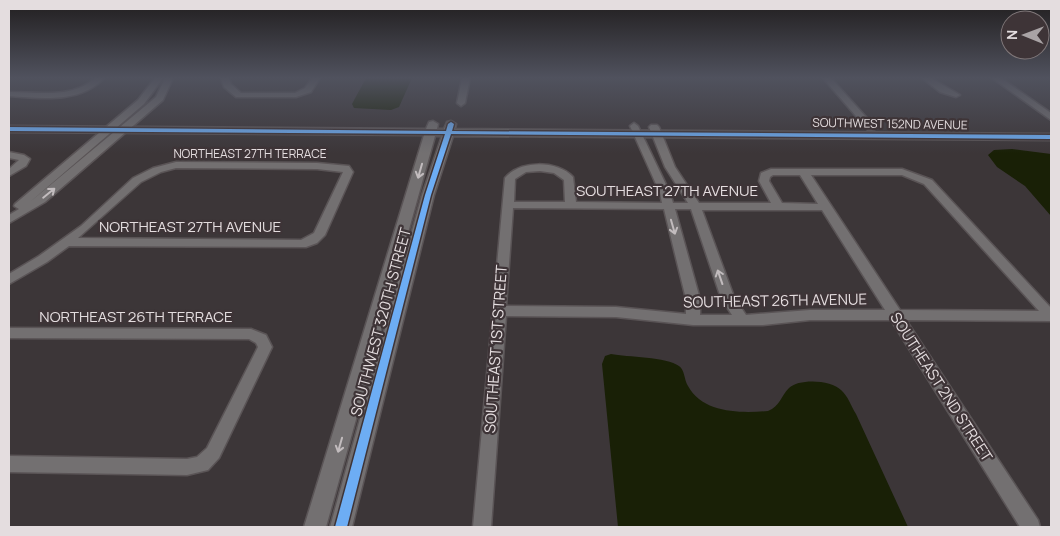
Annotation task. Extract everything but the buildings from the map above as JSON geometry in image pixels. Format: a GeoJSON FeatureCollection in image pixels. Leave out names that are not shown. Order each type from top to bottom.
{"type":"FeatureCollection","features":[{"type":"Feature","properties":{"kind":"street"},"geometry":{"type":"LineString","coordinates":[[125,124],[140,103]]}},
{"type":"Feature","properties":{"kind":"street"},"geometry":{"type":"LineString","coordinates":[[9,220],[41,200],[125,124],[153,103]]}},
{"type":"Feature","properties":{"kind":"street"},"geometry":{"type":"LineString","coordinates":[[850,103],[872,128]]}},
{"type":"Feature","properties":{"kind":"street"},"geometry":{"type":"LineString","coordinates":[[1030,103],[1051,118]]}},
{"type":"Feature","properties":{"kind":"street","name":"SOUTHWEST 152ND AVENUE"},"geometry":{"type":"LineString","coordinates":[[9,121],[635,130],[1051,128]]}},
{"type":"Feature","properties":{"kind":"street","name":"SOUTHWEST 152ND AVENUE"},"geometry":{"type":"LineString","coordinates":[[9,129],[109,129],[125,124]]}},
{"type":"Feature","properties":{"kind":"street","name":"SOUTHWEST 320TH STREET"},"geometry":{"type":"LineString","coordinates":[[315,527],[441,128]]}},
{"type":"Feature","properties":{"kind":"street","name":"SOUTHWEST 320TH STREET"},"geometry":{"type":"LineString","coordinates":[[341,527],[428,195],[441,128]]}},
{"type":"Feature","properties":{"kind":"street"},"geometry":{"type":"LineString","coordinates":[[9,216],[109,129]]}},
{"type":"Feature","properties":{"kind":"street"},"geometry":{"type":"LineString","coordinates":[[635,130],[661,187],[667,206],[693,299],[693,320]]}},
{"type":"Feature","properties":{"kind":"street"},"geometry":{"type":"LineString","coordinates":[[655,130],[670,167],[696,206],[728,298],[742,320]]}},
{"type":"Feature","properties":{"kind":"street","name":"SOUTHWEST 152ND AVENUE"},"geometry":{"type":"LineString","coordinates":[[655,130],[1051,137]]}},
{"type":"Feature","properties":{"kind":"street"},"geometry":{"type":"LineString","coordinates":[[9,155],[26,159],[9,173]]}},
{"type":"Feature","properties":{"kind":"street","name":"NORTHEAST 27TH TERRACE"},"geometry":{"type":"LineString","coordinates":[[9,280],[85,228],[137,180],[157,170],[176,165],[345,168],[348,172],[319,235],[312,240]]}},
{"type":"Feature","properties":{"kind":"street","name":"SOUTHEAST 1ST STREET"},"geometry":{"type":"LineString","coordinates":[[482,527],[510,178],[516,172],[532,169],[560,171],[569,179],[571,205]]}},
{"type":"Feature","properties":{"kind":"street"},"geometry":{"type":"LineString","coordinates":[[778,207],[764,181],[765,175],[775,171],[902,172],[913,174],[928,182],[1051,316]]}},
{"type":"Feature","properties":{"kind":"street","name":"SOUTHEAST 2ND STREET"},"geometry":{"type":"LineString","coordinates":[[803,171],[1031,527]]}},
{"type":"Feature","properties":{"kind":"street"},"geometry":{"type":"LineString","coordinates":[[661,187],[682,186]]}},
{"type":"Feature","properties":{"kind":"street","name":"SOUTHEAST 27TH AVENUE"},"geometry":{"type":"LineString","coordinates":[[508,205],[826,207]]}},
{"type":"Feature","properties":{"kind":"street","name":"NORTHEAST 27TH AVENUE"},"geometry":{"type":"LineString","coordinates":[[66,242],[302,244],[312,240]]}},
{"type":"Feature","properties":{"kind":"street","name":"SOUTHEAST 26TH AVENUE"},"geometry":{"type":"LineString","coordinates":[[499,311],[616,312],[693,320],[763,320],[810,315],[1051,316]]}},
{"type":"Feature","properties":{"kind":"street","name":"NORTHEAST 26TH TERRACE"},"geometry":{"type":"LineString","coordinates":[[9,333],[251,334],[261,339],[265,347],[213,453],[202,464],[187,467],[9,464]]}},
{"type":"Feature","properties":{"kind":"shaded area"},"geometry":{"type":"Polygon","coordinates":[[[401,103],[399,107],[391,110],[354,108],[352,104],[401,103]]]}},
{"type":"Feature","properties":{"kind":"shaded area"},"geometry":{"type":"Polygon","coordinates":[[[1012,149],[1051,154],[1051,216],[1025,186],[997,167],[988,155],[994,150],[1012,149]]]}},
{"type":"Feature","properties":{"kind":"shaded area"},"geometry":{"type":"Polygon","coordinates":[[[611,354],[656,359],[673,363],[681,368],[687,384],[695,395],[703,402],[724,410],[768,411],[778,404],[789,388],[800,383],[823,382],[837,387],[846,395],[856,414],[908,527],[618,527],[602,364],[605,356],[611,354]]]}},
{"type":"Feature","properties":{"kind":"cycle path"},"geometry":{"type":"LineString","coordinates":[[341,527],[428,195],[451,124]]}},
{"type":"Feature","properties":{"kind":"cycle path"},"geometry":{"type":"LineString","coordinates":[[9,129],[1051,137]]}}]}
